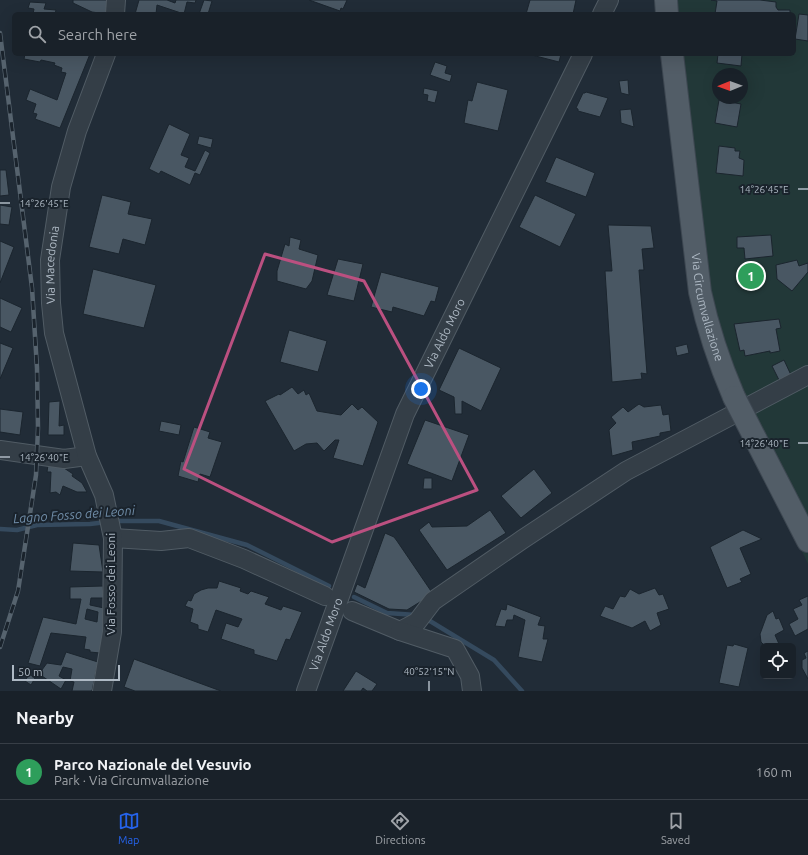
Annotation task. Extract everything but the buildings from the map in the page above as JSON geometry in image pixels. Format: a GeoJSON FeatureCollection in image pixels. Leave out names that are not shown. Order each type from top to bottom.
{"type":"FeatureCollection","features":[{"type":"Feature","properties":{"kind":"main road","name":"Via Circumvallazione"},"geometry":{"type":"LineString","coordinates":[[672,56],[700,292],[708,327],[734,397],[808,541]]}},
{"type":"Feature","properties":{"kind":"street"},"geometry":{"type":"LineString","coordinates":[[114,12],[116,0]]}},
{"type":"Feature","properties":{"kind":"street","name":"Via Macedonia"},"geometry":{"type":"LineString","coordinates":[[87,456],[54,333],[51,303],[50,260],[63,180],[76,131],[105,56]]}},
{"type":"Feature","properties":{"kind":"street","name":"Via Aldo Moro"},"geometry":{"type":"LineString","coordinates":[[306,691],[405,414],[581,56]]}},
{"type":"Feature","properties":{"kind":"street"},"geometry":{"type":"LineString","coordinates":[[400,631],[417,622],[433,601],[626,471],[808,375]]}},
{"type":"Feature","properties":{"kind":"street"},"geometry":{"type":"LineString","coordinates":[[0,450],[64,459],[87,456]]}},
{"type":"Feature","properties":{"kind":"street","name":"Via Fosso dei Leoni"},"geometry":{"type":"LineString","coordinates":[[87,456],[104,495],[113,538],[112,632],[102,691]]}},
{"type":"Feature","properties":{"kind":"street"},"geometry":{"type":"LineString","coordinates":[[113,538],[161,541],[189,538],[244,559],[325,596]]}},
{"type":"Feature","properties":{"kind":"street"},"geometry":{"type":"LineString","coordinates":[[352,611],[400,631],[455,650],[470,676],[472,691]]}},
{"type":"Feature","properties":{"kind":"highlighted area"},"geometry":{"type":"Polygon","coordinates":[[[265,254],[364,281],[477,490],[332,542],[184,469],[265,254]]]}},
{"type":"Feature","properties":{"kind":"green space"},"geometry":{"type":"Polygon","coordinates":[[[662,0],[808,0],[808,564],[729,401],[666,56],[796,56],[796,12],[663,12],[662,0]]]}},
{"type":"Feature","properties":{"kind":"waterway","name":"Lagno Fosso dei Leoni"},"geometry":{"type":"LineString","coordinates":[[114,521],[159,521],[247,545],[329,586]]}},
{"type":"Feature","properties":{"kind":"waterway","name":"Lagno Fosso dei Leoni"},"geometry":{"type":"LineString","coordinates":[[0,529],[17,530],[37,525],[90,524],[107,522]]}},
{"type":"Feature","properties":{"kind":"waterway","name":"Lagno Fosso dei Leoni"},"geometry":{"type":"LineString","coordinates":[[354,597],[387,613],[416,615]]}},
{"type":"Feature","properties":{"kind":"waterway","name":"Lagno Fosso dei Leoni"},"geometry":{"type":"LineString","coordinates":[[425,618],[494,660],[522,691]]}},
{"type":"Feature","properties":{"kind":"railway"},"geometry":{"type":"LineString","coordinates":[[0,33],[32,288],[37,368],[38,428],[36,475],[18,591],[0,647]]}},
{"type":"Feature","properties":{"kind":"place","name":"Parco Nazionale del Vesuvio"},"geometry":{"type":"Point","coordinates":[751,276]}}]}
